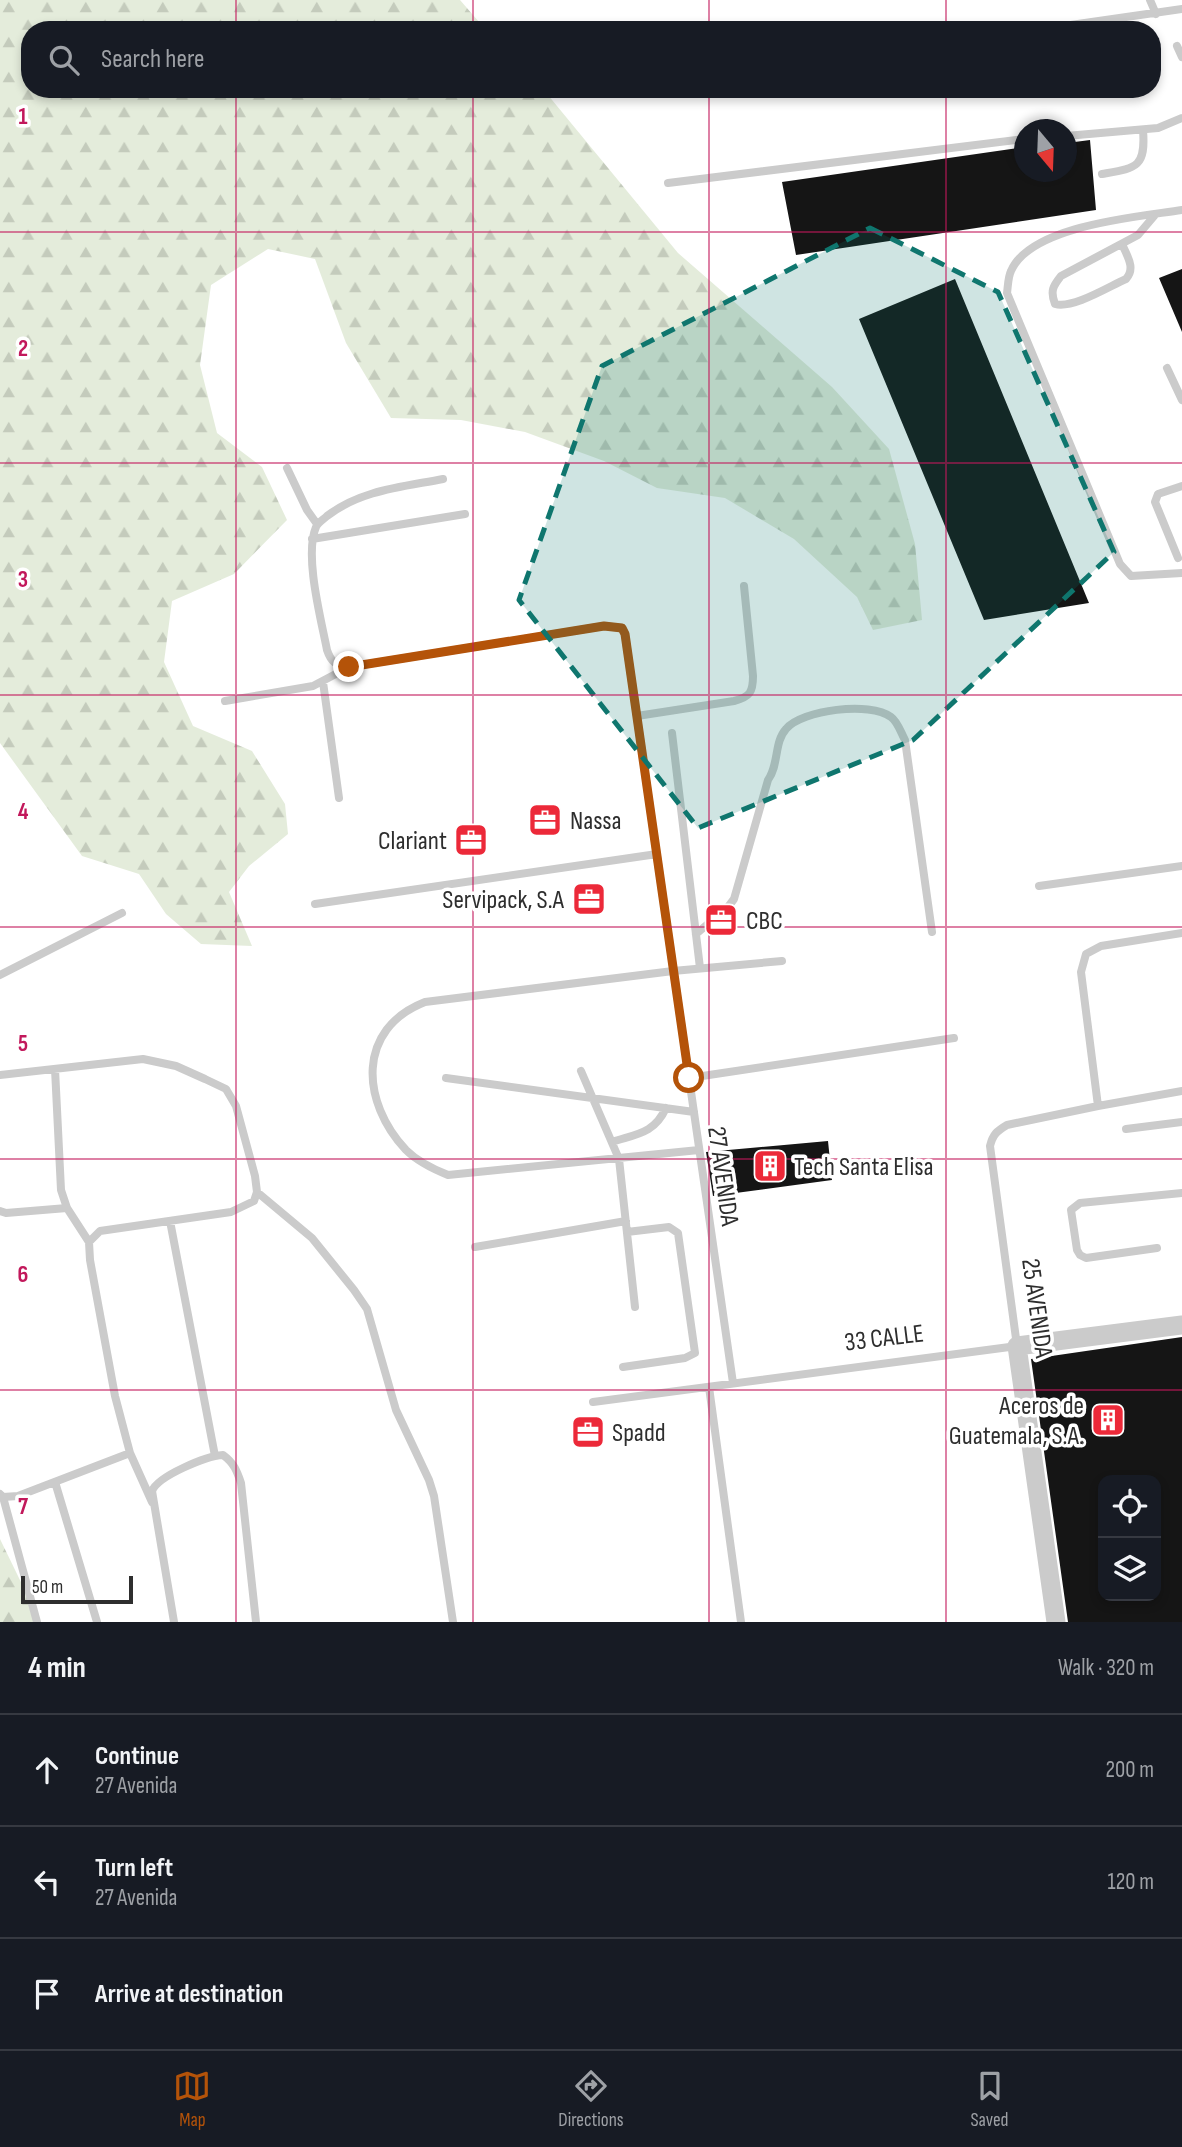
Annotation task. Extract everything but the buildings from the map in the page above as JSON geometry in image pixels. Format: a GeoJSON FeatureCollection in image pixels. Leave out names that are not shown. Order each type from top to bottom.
{"type":"FeatureCollection","features":[{"type":"Feature","properties":{"kind":"street","name":"33 CALLE"},"geometry":{"type":"LineString","coordinates":[[1017,1346],[1182,1325]]}},
{"type":"Feature","properties":{"kind":"street","name":"25 AVENIDA"},"geometry":{"type":"LineString","coordinates":[[1017,1346],[1056,1622]]}},
{"type":"Feature","properties":{"kind":"lane"},"geometry":{"type":"LineString","coordinates":[[1150,0],[1156,14]]}},
{"type":"Feature","properties":{"kind":"lane"},"geometry":{"type":"LineString","coordinates":[[1104,21],[1182,9]]}},
{"type":"Feature","properties":{"kind":"lane"},"geometry":{"type":"LineString","coordinates":[[1177,46],[1182,57]]}},
{"type":"Feature","properties":{"kind":"lane"},"geometry":{"type":"LineString","coordinates":[[1077,135],[1158,128],[1182,118]]}},
{"type":"Feature","properties":{"kind":"lane"},"geometry":{"type":"LineString","coordinates":[[1102,174],[1135,167],[1140,162],[1144,146],[1143,130]]}},
{"type":"Feature","properties":{"kind":"lane"},"geometry":{"type":"LineString","coordinates":[[668,183],[1014,140]]}},
{"type":"Feature","properties":{"kind":"lane"},"geometry":{"type":"LineString","coordinates":[[1182,210],[1083,226],[1039,243],[1021,257],[1010,272],[1007,293],[1120,564],[1131,576],[1182,573]]}},
{"type":"Feature","properties":{"kind":"lane"},"geometry":{"type":"LineString","coordinates":[[1122,244],[1131,268],[1131,274],[1126,279],[1063,306],[1055,303],[1052,296],[1053,287],[1061,276],[1138,235],[1156,215]]}},
{"type":"Feature","properties":{"kind":"lane"},"geometry":{"type":"LineString","coordinates":[[1167,368],[1182,400]]}},
{"type":"Feature","properties":{"kind":"lane"},"geometry":{"type":"LineString","coordinates":[[287,468],[307,510],[317,524]]}},
{"type":"Feature","properties":{"kind":"lane"},"geometry":{"type":"LineString","coordinates":[[349,667],[338,666],[330,659],[327,650],[316,590],[312,539],[317,524],[361,495],[443,479]]}},
{"type":"Feature","properties":{"kind":"lane"},"geometry":{"type":"LineString","coordinates":[[1178,558],[1155,497],[1182,486]]}},
{"type":"Feature","properties":{"kind":"lane"},"geometry":{"type":"LineString","coordinates":[[312,539],[465,513]]}},
{"type":"Feature","properties":{"kind":"lane"},"geometry":{"type":"LineString","coordinates":[[637,716],[734,701],[748,696],[753,689],[753,676],[744,586]]}},
{"type":"Feature","properties":{"kind":"lane","name":"27 AVENIDA"},"geometry":{"type":"LineString","coordinates":[[349,667],[604,626],[618,626],[625,634],[733,1382]]}},
{"type":"Feature","properties":{"kind":"lane"},"geometry":{"type":"LineString","coordinates":[[225,701],[313,686],[349,667]]}},
{"type":"Feature","properties":{"kind":"lane"},"geometry":{"type":"LineString","coordinates":[[323,682],[339,798]]}},
{"type":"Feature","properties":{"kind":"lane"},"geometry":{"type":"LineString","coordinates":[[696,934],[734,899],[768,780],[774,772],[783,731],[800,718],[845,709],[874,710],[891,717],[905,740],[932,932]]}},
{"type":"Feature","properties":{"kind":"lane"},"geometry":{"type":"LineString","coordinates":[[672,733],[700,968]]}},
{"type":"Feature","properties":{"kind":"lane"},"geometry":{"type":"LineString","coordinates":[[315,904],[657,854]]}},
{"type":"Feature","properties":{"kind":"lane"},"geometry":{"type":"LineString","coordinates":[[1039,886],[1182,866]]}},
{"type":"Feature","properties":{"kind":"lane"},"geometry":{"type":"LineString","coordinates":[[0,975],[122,913]]}},
{"type":"Feature","properties":{"kind":"lane"},"geometry":{"type":"LineString","coordinates":[[1182,933],[1101,946],[1086,954],[1081,972],[1098,1106],[1182,1091]]}},
{"type":"Feature","properties":{"kind":"lane"},"geometry":{"type":"LineString","coordinates":[[699,1150],[448,1175],[428,1166],[407,1151],[387,1124],[372,1086],[374,1054],[392,1021],[408,1009],[425,1002],[673,971],[782,961]]}},
{"type":"Feature","properties":{"kind":"lane"},"geometry":{"type":"LineString","coordinates":[[689,1078],[954,1038]]}},
{"type":"Feature","properties":{"kind":"lane"},"geometry":{"type":"LineString","coordinates":[[0,1075],[143,1059],[176,1066],[226,1089],[236,1106],[257,1192],[254,1201],[231,1212],[100,1231],[89,1242]]}},
{"type":"Feature","properties":{"kind":"lane"},"geometry":{"type":"LineString","coordinates":[[55,1069],[61,1190],[67,1208],[89,1242],[110,1368],[130,1453],[152,1502],[174,1622]]}},
{"type":"Feature","properties":{"kind":"lane"},"geometry":{"type":"LineString","coordinates":[[581,1071],[619,1159],[635,1307]]}},
{"type":"Feature","properties":{"kind":"lane"},"geometry":{"type":"LineString","coordinates":[[446,1079],[694,1112]]}},
{"type":"Feature","properties":{"kind":"lane","name":"25 AVENIDA"},"geometry":{"type":"LineString","coordinates":[[1017,1346],[990,1146],[996,1131],[1007,1125],[1098,1106]]}},
{"type":"Feature","properties":{"kind":"lane"},"geometry":{"type":"LineString","coordinates":[[611,1142],[652,1129],[660,1122],[666,1108]]}},
{"type":"Feature","properties":{"kind":"lane"},"geometry":{"type":"LineString","coordinates":[[1126,1129],[1182,1122]]}},
{"type":"Feature","properties":{"kind":"lane"},"geometry":{"type":"LineString","coordinates":[[257,1192],[312,1238],[367,1310],[396,1410],[434,1496],[453,1622]]}},
{"type":"Feature","properties":{"kind":"lane"},"geometry":{"type":"LineString","coordinates":[[1157,1248],[1086,1258],[1077,1250],[1071,1210],[1080,1203],[1182,1193]]}},
{"type":"Feature","properties":{"kind":"lane"},"geometry":{"type":"LineString","coordinates":[[0,1211],[6,1213],[67,1208]]}},
{"type":"Feature","properties":{"kind":"lane"},"geometry":{"type":"LineString","coordinates":[[170,1221],[215,1456]]}},
{"type":"Feature","properties":{"kind":"lane"},"geometry":{"type":"LineString","coordinates":[[475,1247],[626,1221]]}},
{"type":"Feature","properties":{"kind":"lane"},"geometry":{"type":"LineString","coordinates":[[623,1367],[685,1358],[693,1355],[695,1350],[678,1233],[669,1227],[627,1232]]}},
{"type":"Feature","properties":{"kind":"lane","name":"33 CALLE"},"geometry":{"type":"LineString","coordinates":[[593,1402],[1017,1346]]}},
{"type":"Feature","properties":{"kind":"lane"},"geometry":{"type":"LineString","coordinates":[[709,1387],[741,1622]]}},
{"type":"Feature","properties":{"kind":"lane"},"geometry":{"type":"LineString","coordinates":[[37,1622],[1,1495],[18,1496],[130,1453]]}},
{"type":"Feature","properties":{"kind":"lane"},"geometry":{"type":"LineString","coordinates":[[152,1502],[155,1484],[215,1456],[223,1455],[231,1461],[241,1483],[257,1622]]}},
{"type":"Feature","properties":{"kind":"lane"},"geometry":{"type":"LineString","coordinates":[[55,1482],[97,1622]]}},
{"type":"Feature","properties":{"kind":"highlighted area"},"geometry":{"type":"Polygon","coordinates":[[[870,228],[998,292],[1114,552],[913,740],[698,828],[519,600],[602,366],[870,228]]]}},
{"type":"Feature","properties":{"kind":"green space"},"geometry":{"type":"Polygon","coordinates":[[[0,0],[460,0],[478,21],[21,21],[21,98],[550,98],[678,253],[832,387],[889,449],[915,544],[922,620],[873,630],[857,597],[794,539],[725,498],[657,488],[604,461],[525,432],[461,420],[391,418],[346,343],[315,259],[268,249],[211,285],[200,365],[217,433],[262,467],[287,520],[234,574],[172,601],[164,662],[193,726],[252,751],[285,804],[288,834],[249,866],[229,892],[252,946],[201,944],[166,914],[139,874],[82,856],[0,743],[0,0]]]}},
{"type":"Feature","properties":{"kind":"green space"},"geometry":{"type":"Polygon","coordinates":[[[0,1539],[35,1611],[34,1622],[0,1622],[0,1539]]]}},
{"type":"Feature","properties":{"kind":"place","name":"Nassa"},"geometry":{"type":"Point","coordinates":[545,820]}},
{"type":"Feature","properties":{"kind":"place","name":"Clariant"},"geometry":{"type":"Point","coordinates":[471,840]}},
{"type":"Feature","properties":{"kind":"place","name":"Servipack, S.A"},"geometry":{"type":"Point","coordinates":[589,899]}},
{"type":"Feature","properties":{"kind":"place","name":"CBC"},"geometry":{"type":"Point","coordinates":[721,920]}},
{"type":"Feature","properties":{"kind":"place","name":"Tech Santa Elisa"},"geometry":{"type":"Point","coordinates":[770,1166]}},
{"type":"Feature","properties":{"kind":"place","name":"Aceros de Guatemala, S.A."},"geometry":{"type":"Point","coordinates":[1108,1420]}},
{"type":"Feature","properties":{"kind":"place","name":"Spadd"},"geometry":{"type":"Point","coordinates":[588,1432]}},
{"type":"Feature","properties":{"kind":"route"},"geometry":{"type":"LineString","coordinates":[[349,667],[604,626],[622,628],[689,1078]]}}]}
